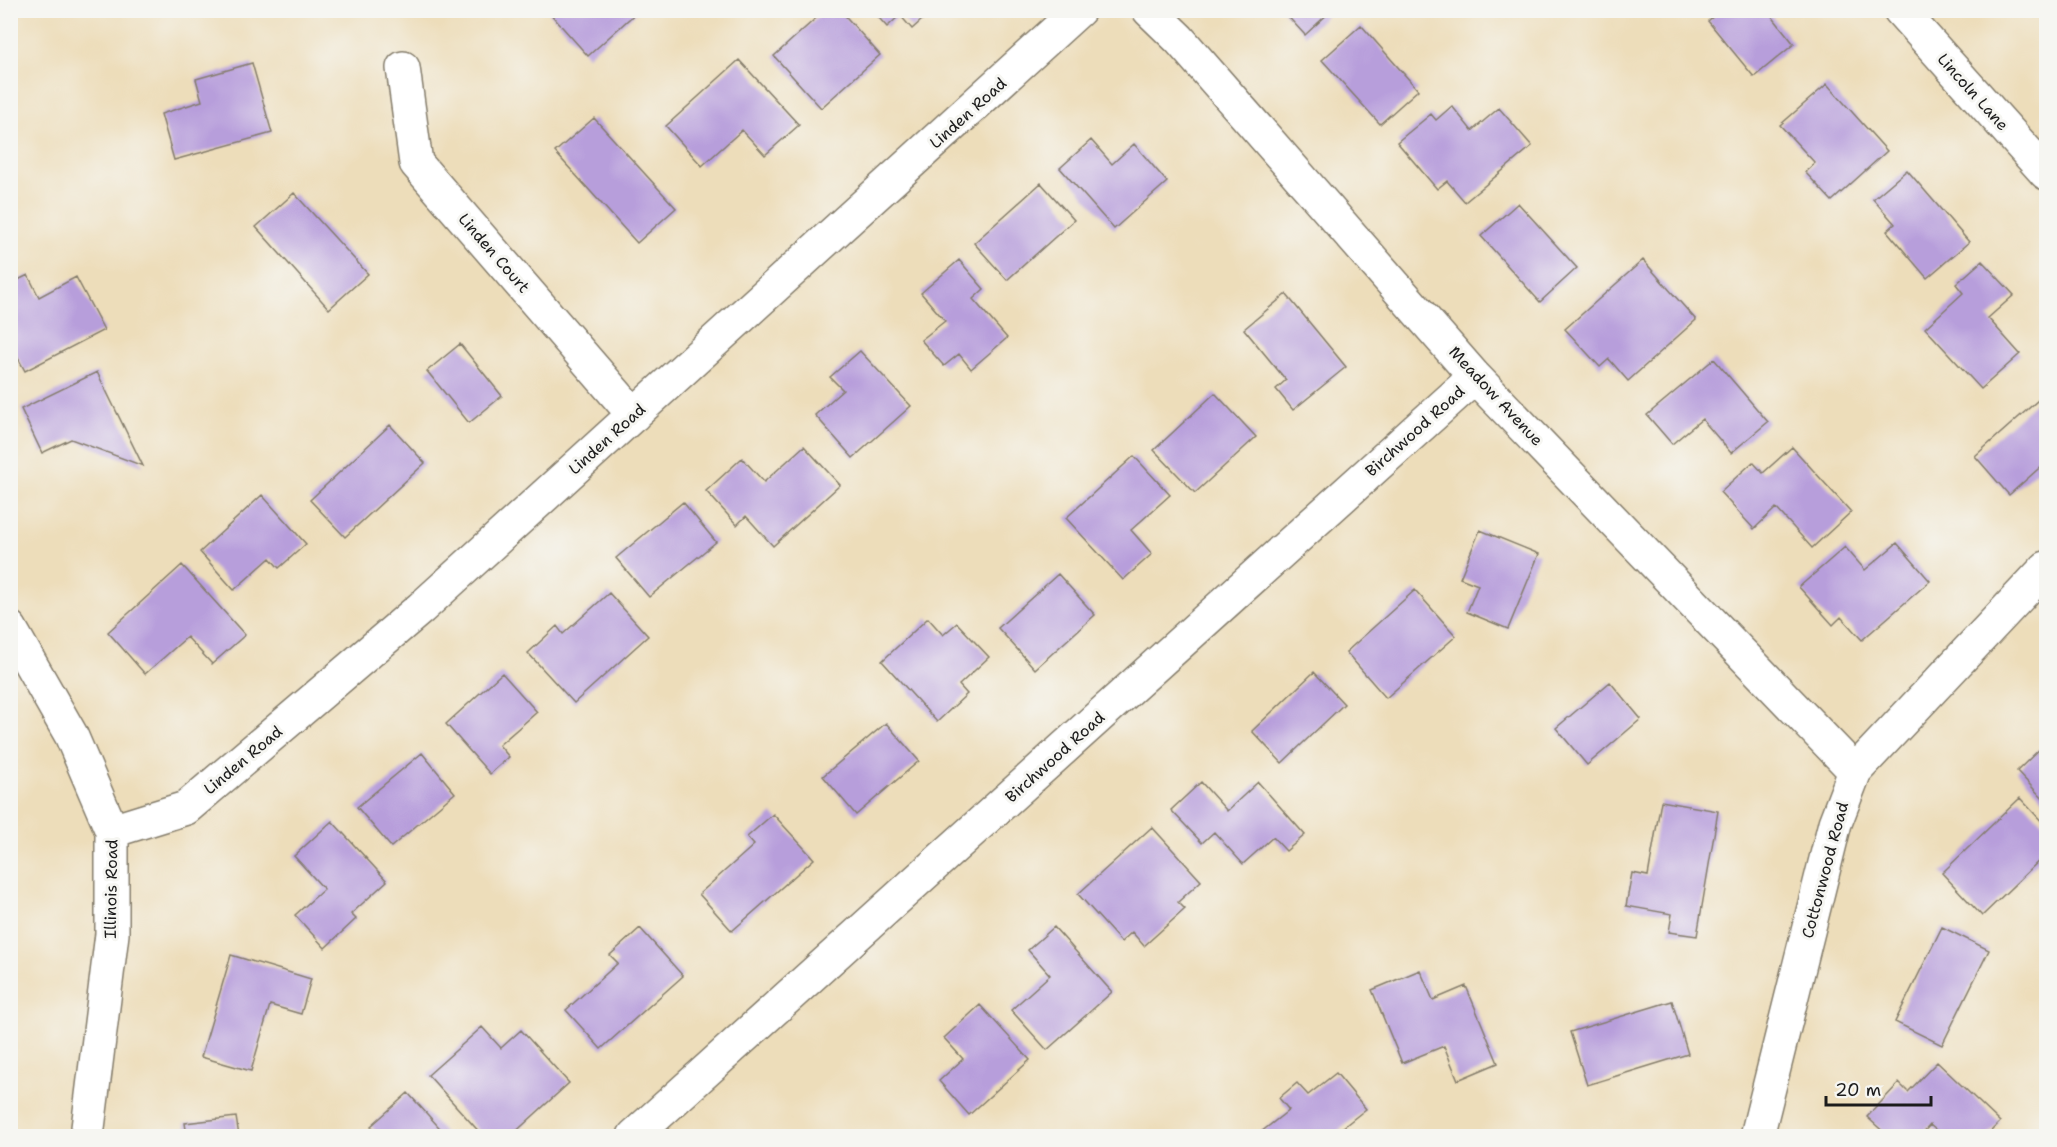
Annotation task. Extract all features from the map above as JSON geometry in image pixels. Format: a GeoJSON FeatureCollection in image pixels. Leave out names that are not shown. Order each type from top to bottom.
{"type":"FeatureCollection","features":[{"type":"Feature","properties":{"kind":"street","name":"Linden Road"},"geometry":{"type":"LineString","coordinates":[[112,831],[186,808],[421,608],[1079,10]]}},
{"type":"Feature","properties":{"kind":"street","name":"Meadow Avenue"},"geometry":{"type":"LineString","coordinates":[[1149,10],[1179,39],[1475,377],[1855,771]]}},
{"type":"Feature","properties":{"kind":"street","name":"Lincoln Lane"},"geometry":{"type":"LineString","coordinates":[[1900,10],[2046,172]]}},
{"type":"Feature","properties":{"kind":"street","name":"Linden Court"},"geometry":{"type":"LineString","coordinates":[[403,68],[416,163],[634,415]]}},
{"type":"Feature","properties":{"kind":"street","name":"Birchwood Road"},"geometry":{"type":"LineString","coordinates":[[634,1137],[1475,377]]}},
{"type":"Feature","properties":{"kind":"street","name":"Cottonwood Road"},"geometry":{"type":"LineString","coordinates":[[1757,1137],[1835,823],[1855,771],[2046,568]]}},
{"type":"Feature","properties":{"kind":"street","name":"Illinois Road"},"geometry":{"type":"LineString","coordinates":[[10,628],[70,735],[112,831],[112,934],[87,1137]]}},
{"type":"Feature","properties":{"kind":"building"},"geometry":{"type":"Polygon","coordinates":[[[547,10],[639,10],[588,56],[547,10]]]}},
{"type":"Feature","properties":{"kind":"building"},"geometry":{"type":"Polygon","coordinates":[[[825,10],[840,10],[880,55],[821,108],[774,56],[825,10]]]}},
{"type":"Feature","properties":{"kind":"building"},"geometry":{"type":"Polygon","coordinates":[[[872,10],[933,10],[912,29],[900,15],[887,27],[872,10]]]}},
{"type":"Feature","properties":{"kind":"building"},"geometry":{"type":"Polygon","coordinates":[[[1282,10],[1332,10],[1305,35],[1282,10]]]}},
{"type":"Feature","properties":{"kind":"building"},"geometry":{"type":"Polygon","coordinates":[[[1721,10],[1758,10],[1760,13],[1767,10],[1794,44],[1754,77],[1708,21],[1721,10]]]}},
{"type":"Feature","properties":{"kind":"building"},"geometry":{"type":"Polygon","coordinates":[[[1361,25],[1418,90],[1380,124],[1322,60],[1361,25]]]}},
{"type":"Feature","properties":{"kind":"building"},"geometry":{"type":"Polygon","coordinates":[[[739,60],[799,125],[765,155],[742,130],[702,166],[666,126],[739,60]]]}},
{"type":"Feature","properties":{"kind":"building"},"geometry":{"type":"Polygon","coordinates":[[[252,63],[272,133],[174,160],[161,114],[202,101],[196,79],[252,63]]]}},
{"type":"Feature","properties":{"kind":"building"},"geometry":{"type":"Polygon","coordinates":[[[1827,84],[1887,151],[1832,201],[1805,172],[1815,163],[1780,125],[1827,84]]]}},
{"type":"Feature","properties":{"kind":"building"},"geometry":{"type":"Polygon","coordinates":[[[1452,106],[1472,131],[1499,108],[1532,146],[1465,202],[1447,181],[1437,189],[1397,142],[1431,114],[1436,120],[1452,106]]]}},
{"type":"Feature","properties":{"kind":"building"},"geometry":{"type":"Polygon","coordinates":[[[594,118],[676,208],[637,243],[555,152],[594,118]]]}},
{"type":"Feature","properties":{"kind":"building"},"geometry":{"type":"Polygon","coordinates":[[[1091,140],[1112,164],[1134,144],[1167,182],[1114,229],[1060,168],[1091,140]]]}},
{"type":"Feature","properties":{"kind":"building"},"geometry":{"type":"Polygon","coordinates":[[[1907,170],[1969,242],[1927,278],[1887,231],[1895,224],[1873,199],[1907,170]]]}},
{"type":"Feature","properties":{"kind":"building"},"geometry":{"type":"Polygon","coordinates":[[[1041,183],[1074,220],[1007,280],[974,243],[1041,183]]]}},
{"type":"Feature","properties":{"kind":"building"},"geometry":{"type":"Polygon","coordinates":[[[294,193],[368,274],[329,309],[256,227],[294,193]]]}},
{"type":"Feature","properties":{"kind":"building"},"geometry":{"type":"Polygon","coordinates":[[[1518,203],[1577,268],[1540,302],[1481,236],[1518,203]]]}},
{"type":"Feature","properties":{"kind":"building"},"geometry":{"type":"Polygon","coordinates":[[[959,260],[984,289],[973,299],[1007,338],[971,369],[959,354],[944,366],[921,340],[945,321],[921,293],[959,260]]]}},
{"type":"Feature","properties":{"kind":"building"},"geometry":{"type":"Polygon","coordinates":[[[1643,260],[1696,320],[1628,381],[1609,359],[1600,367],[1565,329],[1643,260]]]}},
{"type":"Feature","properties":{"kind":"building"},"geometry":{"type":"Polygon","coordinates":[[[1982,261],[2014,295],[1988,318],[2020,354],[1981,389],[1925,328],[1963,293],[1956,284],[1982,261]]]}},
{"type":"Feature","properties":{"kind":"building"},"geometry":{"type":"Polygon","coordinates":[[[28,275],[39,297],[76,277],[104,330],[25,371],[10,343],[10,284],[28,275]]]}},
{"type":"Feature","properties":{"kind":"building"},"geometry":{"type":"Polygon","coordinates":[[[1286,294],[1346,367],[1293,410],[1276,389],[1286,380],[1244,329],[1286,294]]]}},
{"type":"Feature","properties":{"kind":"building"},"geometry":{"type":"Polygon","coordinates":[[[460,344],[502,396],[469,423],[427,371],[460,344]]]}},
{"type":"Feature","properties":{"kind":"building"},"geometry":{"type":"Polygon","coordinates":[[[860,351],[911,406],[853,458],[815,415],[843,390],[830,377],[860,351]]]}},
{"type":"Feature","properties":{"kind":"building"},"geometry":{"type":"Polygon","coordinates":[[[1714,359],[1768,422],[1731,453],[1702,419],[1672,444],[1647,415],[1714,359]]]}},
{"type":"Feature","properties":{"kind":"building"},"geometry":{"type":"Polygon","coordinates":[[[97,372],[143,466],[71,439],[42,453],[21,409],[97,372]]]}},
{"type":"Feature","properties":{"kind":"building"},"geometry":{"type":"Polygon","coordinates":[[[1215,393],[1256,437],[1195,493],[1154,450],[1215,393]]]}},
{"type":"Feature","properties":{"kind":"building"},"geometry":{"type":"Polygon","coordinates":[[[2046,393],[2046,462],[2009,495],[1975,456],[2046,393]]]}},
{"type":"Feature","properties":{"kind":"building"},"geometry":{"type":"Polygon","coordinates":[[[390,425],[425,463],[345,537],[310,500],[390,425]]]}},
{"type":"Feature","properties":{"kind":"building"},"geometry":{"type":"Polygon","coordinates":[[[804,446],[840,485],[773,546],[746,516],[737,525],[706,491],[742,458],[764,482],[804,446]]]}},
{"type":"Feature","properties":{"kind":"building"},"geometry":{"type":"Polygon","coordinates":[[[1792,447],[1851,512],[1812,548],[1776,508],[1754,529],[1720,492],[1753,462],[1763,473],[1792,447]]]}},
{"type":"Feature","properties":{"kind":"building"},"geometry":{"type":"Polygon","coordinates":[[[1134,456],[1170,495],[1131,530],[1152,554],[1123,580],[1066,518],[1134,456]]]}},
{"type":"Feature","properties":{"kind":"building"},"geometry":{"type":"Polygon","coordinates":[[[262,495],[306,544],[279,568],[270,558],[234,590],[200,552],[262,495]]]}},
{"type":"Feature","properties":{"kind":"building"},"geometry":{"type":"Polygon","coordinates":[[[683,502],[716,542],[649,597],[616,558],[683,502]]]}},
{"type":"Feature","properties":{"kind":"building"},"geometry":{"type":"Polygon","coordinates":[[[1480,530],[1539,554],[1508,629],[1467,612],[1478,585],[1460,578],[1480,530]]]}},
{"type":"Feature","properties":{"kind":"building"},"geometry":{"type":"Polygon","coordinates":[[[1897,543],[1930,581],[1862,640],[1841,617],[1833,625],[1799,587],[1845,547],[1865,570],[1897,543]]]}},
{"type":"Feature","properties":{"kind":"building"},"geometry":{"type":"Polygon","coordinates":[[[182,565],[245,635],[212,664],[187,637],[145,674],[108,632],[182,565]]]}},
{"type":"Feature","properties":{"kind":"building"},"geometry":{"type":"Polygon","coordinates":[[[1058,574],[1095,615],[1035,669],[998,628],[1058,574]]]}},
{"type":"Feature","properties":{"kind":"building"},"geometry":{"type":"Polygon","coordinates":[[[1415,590],[1456,636],[1386,698],[1346,652],[1415,590]]]}},
{"type":"Feature","properties":{"kind":"building"},"geometry":{"type":"Polygon","coordinates":[[[609,593],[648,636],[574,703],[528,653],[557,626],[563,634],[609,593]]]}},
{"type":"Feature","properties":{"kind":"building"},"geometry":{"type":"Polygon","coordinates":[[[928,618],[943,635],[957,623],[989,657],[959,685],[967,694],[937,722],[882,661],[928,618]]]}},
{"type":"Feature","properties":{"kind":"building"},"geometry":{"type":"Polygon","coordinates":[[[1314,672],[1344,704],[1282,763],[1252,731],[1314,672]]]}},
{"type":"Feature","properties":{"kind":"building"},"geometry":{"type":"Polygon","coordinates":[[[502,673],[537,712],[499,745],[509,757],[490,774],[446,724],[502,673]]]}},
{"type":"Feature","properties":{"kind":"building"},"geometry":{"type":"Polygon","coordinates":[[[1610,682],[1641,719],[1587,765],[1556,728],[1610,682]]]}},
{"type":"Feature","properties":{"kind":"building"},"geometry":{"type":"Polygon","coordinates":[[[886,723],[919,761],[856,815],[823,776],[886,723]]]}},
{"type":"Feature","properties":{"kind":"building"},"geometry":{"type":"Polygon","coordinates":[[[2046,743],[2046,802],[2017,771],[2046,743]]]}},
{"type":"Feature","properties":{"kind":"building"},"geometry":{"type":"Polygon","coordinates":[[[422,753],[455,793],[391,847],[357,807],[422,753]]]}},
{"type":"Feature","properties":{"kind":"building"},"geometry":{"type":"Polygon","coordinates":[[[1201,782],[1227,811],[1258,782],[1305,835],[1286,851],[1273,837],[1243,864],[1214,832],[1202,843],[1171,810],[1201,782]]]}},
{"type":"Feature","properties":{"kind":"building"},"geometry":{"type":"Polygon","coordinates":[[[2020,798],[2046,826],[2046,854],[1982,916],[1942,873],[2020,798]]]}},
{"type":"Feature","properties":{"kind":"building"},"geometry":{"type":"Polygon","coordinates":[[[1661,801],[1718,811],[1697,936],[1669,932],[1672,914],[1626,906],[1632,873],[1648,876],[1661,801]]]}},
{"type":"Feature","properties":{"kind":"building"},"geometry":{"type":"Polygon","coordinates":[[[773,814],[814,859],[732,931],[699,894],[754,845],[747,837],[773,814]]]}},
{"type":"Feature","properties":{"kind":"building"},"geometry":{"type":"Polygon","coordinates":[[[332,821],[387,881],[351,914],[356,919],[325,948],[295,915],[324,889],[294,856],[332,821]]]}},
{"type":"Feature","properties":{"kind":"building"},"geometry":{"type":"Polygon","coordinates":[[[1152,827],[1201,881],[1178,902],[1185,909],[1144,946],[1132,932],[1121,942],[1078,894],[1152,827]]]}},
{"type":"Feature","properties":{"kind":"building"},"geometry":{"type":"Polygon","coordinates":[[[1054,927],[1112,992],[1047,1050],[1011,1010],[1050,975],[1028,950],[1054,927]]]}},
{"type":"Feature","properties":{"kind":"building"},"geometry":{"type":"Polygon","coordinates":[[[1942,927],[1989,950],[1942,1045],[1895,1022],[1942,927]]]}},
{"type":"Feature","properties":{"kind":"building"},"geometry":{"type":"Polygon","coordinates":[[[640,928],[683,976],[601,1049],[566,1010],[618,963],[610,955],[640,928]]]}},
{"type":"Feature","properties":{"kind":"building"},"geometry":{"type":"Polygon","coordinates":[[[231,955],[311,979],[301,1014],[270,1005],[251,1071],[201,1057],[231,955]]]}},
{"type":"Feature","properties":{"kind":"building"},"geometry":{"type":"Polygon","coordinates":[[[1420,970],[1433,1000],[1466,986],[1498,1063],[1458,1080],[1444,1046],[1402,1063],[1372,990],[1420,970]]]}},
{"type":"Feature","properties":{"kind":"building"},"geometry":{"type":"Polygon","coordinates":[[[1672,1001],[1688,1054],[1587,1085],[1570,1032],[1672,1001]]]}},
{"type":"Feature","properties":{"kind":"building"},"geometry":{"type":"Polygon","coordinates":[[[980,1005],[1030,1060],[969,1115],[939,1081],[963,1059],[944,1038],[980,1005]]]}},
{"type":"Feature","properties":{"kind":"building"},"geometry":{"type":"Polygon","coordinates":[[[482,1027],[501,1048],[521,1030],[569,1083],[511,1136],[483,1136],[428,1075],[482,1027]]]}},
{"type":"Feature","properties":{"kind":"building"},"geometry":{"type":"Polygon","coordinates":[[[1937,1062],[2000,1122],[1986,1136],[1943,1136],[1930,1125],[1920,1136],[1888,1136],[1867,1117],[1899,1083],[1908,1092],[1937,1062]]]}},
{"type":"Feature","properties":{"kind":"building"},"geometry":{"type":"Polygon","coordinates":[[[1336,1073],[1366,1109],[1332,1136],[1256,1136],[1289,1110],[1279,1098],[1297,1083],[1308,1095],[1336,1073]]]}},
{"type":"Feature","properties":{"kind":"building"},"geometry":{"type":"Polygon","coordinates":[[[408,1093],[447,1136],[380,1136],[371,1126],[408,1093]]]}},
{"type":"Feature","properties":{"kind":"building"},"geometry":{"type":"Polygon","coordinates":[[[236,1117],[239,1136],[187,1136],[185,1123],[236,1117]]]}}]}
